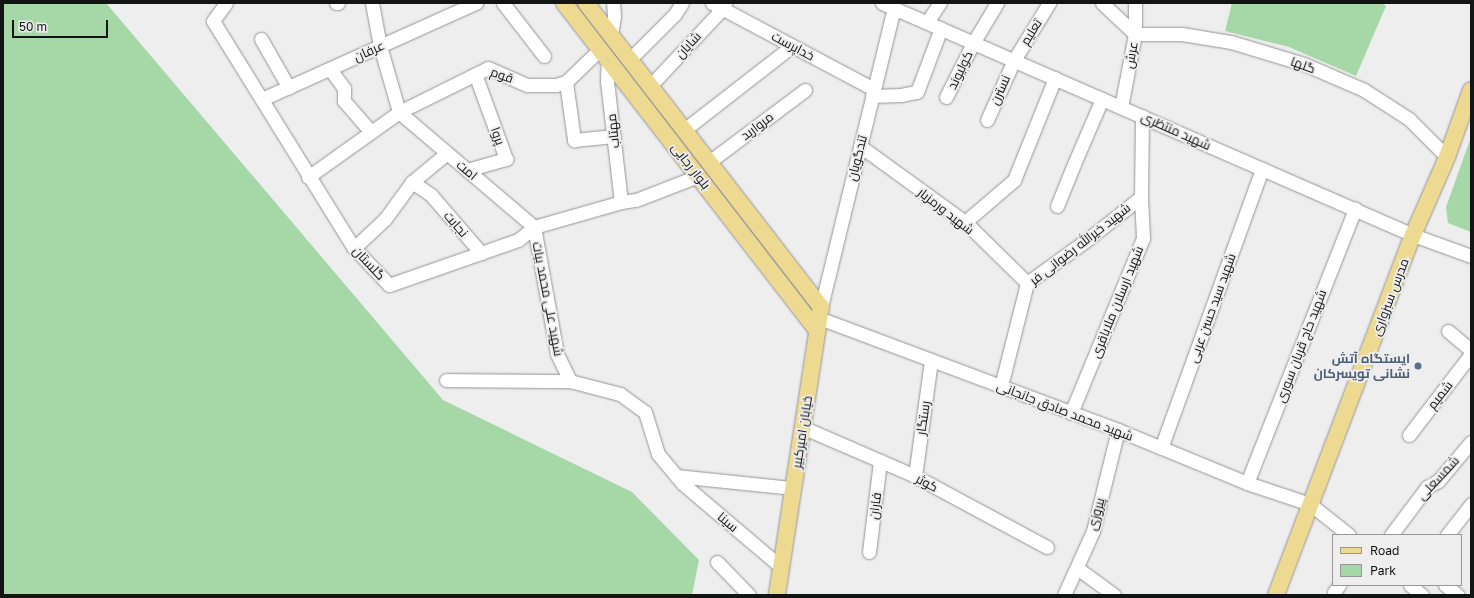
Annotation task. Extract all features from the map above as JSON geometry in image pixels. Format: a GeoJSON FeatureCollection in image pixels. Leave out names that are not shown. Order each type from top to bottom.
{"type":"FeatureCollection","features":[{"type":"Feature","properties":{"kind":"main road","name":"بلوار رجایی"},"geometry":{"type":"LineString","coordinates":[[564,3],[698,176],[819,318]]}},
{"type":"Feature","properties":{"kind":"main road","name":"بلوار رجایی"},"geometry":{"type":"LineString","coordinates":[[586,3],[709,162],[819,318]]}},
{"type":"Feature","properties":{"kind":"main road","name":"مدرس سبزواری"},"geometry":{"type":"LineString","coordinates":[[1276,595],[1413,235],[1446,157],[1471,90]]}},
{"type":"Feature","properties":{"kind":"main road","name":"خیابان امیرکبیر"},"geometry":{"type":"LineString","coordinates":[[777,595],[819,318]]}},
{"type":"Feature","properties":{"kind":"main road"},"geometry":{"type":"LineString","coordinates":[[782,562],[789,595]]}},
{"type":"Feature","properties":{"kind":"street","name":"گلستان"},"geometry":{"type":"LineString","coordinates":[[226,3],[212,21],[262,99],[308,177],[354,248],[390,285],[518,240],[534,227],[621,202],[636,200],[698,176]]}},
{"type":"Feature","properties":{"kind":"street"},"geometry":{"type":"LineString","coordinates":[[308,177],[399,112],[380,46],[372,3]]}},
{"type":"Feature","properties":{"kind":"street","name":"عرفان"},"geometry":{"type":"LineString","coordinates":[[262,99],[476,3]]}},
{"type":"Feature","properties":{"kind":"street"},"geometry":{"type":"LineString","coordinates":[[502,3],[544,56]]}},
{"type":"Feature","properties":{"kind":"street"},"geometry":{"type":"LineString","coordinates":[[611,35],[614,16],[613,3]]}},
{"type":"Feature","properties":{"kind":"street"},"geometry":{"type":"LineString","coordinates":[[630,59],[675,14],[682,3]]}},
{"type":"Feature","properties":{"kind":"street"},"geometry":{"type":"LineString","coordinates":[[927,22],[940,3]]}},
{"type":"Feature","properties":{"kind":"street","name":"کولیوند"},"geometry":{"type":"LineString","coordinates":[[946,97],[973,43],[997,3]]}},
{"type":"Feature","properties":{"kind":"street","name":"تعلیم"},"geometry":{"type":"LineString","coordinates":[[1014,60],[1049,3]]}},
{"type":"Feature","properties":{"kind":"street"},"geometry":{"type":"LineString","coordinates":[[1102,3],[1135,34]]}},
{"type":"Feature","properties":{"kind":"street","name":"عرش"},"geometry":{"type":"LineString","coordinates":[[1121,107],[1135,34],[1135,3]]}},
{"type":"Feature","properties":{"kind":"street","name":"خداپرست"},"geometry":{"type":"LineString","coordinates":[[720,5],[873,93]]}},
{"type":"Feature","properties":{"kind":"street","name":"شایان"},"geometry":{"type":"LineString","coordinates":[[650,86],[720,5]]}},
{"type":"Feature","properties":{"kind":"street","name":"شهید منتظری"},"geometry":{"type":"LineString","coordinates":[[888,6],[1413,235],[1471,256]]}},
{"type":"Feature","properties":{"kind":"street","name":"تندگویان"},"geometry":{"type":"LineString","coordinates":[[819,318],[873,93],[888,6]]}},
{"type":"Feature","properties":{"kind":"street"},"geometry":{"type":"LineString","coordinates":[[873,93],[901,95],[917,92],[941,28]]}},
{"type":"Feature","properties":{"kind":"street","name":"گلها"},"geometry":{"type":"LineString","coordinates":[[1135,34],[1182,34],[1224,41],[1304,64],[1364,90],[1409,119],[1446,157]]}},
{"type":"Feature","properties":{"kind":"street"},"geometry":{"type":"LineString","coordinates":[[261,39],[289,88]]}},
{"type":"Feature","properties":{"kind":"street"},"geometry":{"type":"LineString","coordinates":[[684,130],[792,46]]}},
{"type":"Feature","properties":{"kind":"street"},"geometry":{"type":"LineString","coordinates":[[604,54],[566,82],[574,140],[614,136]]}},
{"type":"Feature","properties":{"kind":"street","name":"مهتاب"},"geometry":{"type":"LineString","coordinates":[[604,54],[621,202]]}},
{"type":"Feature","properties":{"kind":"street","name":"نسترن"},"geometry":{"type":"LineString","coordinates":[[987,120],[1014,60]]}},
{"type":"Feature","properties":{"kind":"street","name":"قوم"},"geometry":{"type":"LineString","coordinates":[[399,112],[488,68],[527,85],[556,85],[566,82]]}},
{"type":"Feature","properties":{"kind":"street"},"geometry":{"type":"LineString","coordinates":[[330,69],[344,88],[344,101],[371,132]]}},
{"type":"Feature","properties":{"kind":"street","name":"پروا"},"geometry":{"type":"LineString","coordinates":[[467,170],[506,159],[475,74]]}},
{"type":"Feature","properties":{"kind":"street"},"geometry":{"type":"LineString","coordinates":[[964,222],[1014,180],[1055,78]]}},
{"type":"Feature","properties":{"kind":"street","name":"مروارید"},"geometry":{"type":"LineString","coordinates":[[709,162],[804,90]]}},
{"type":"Feature","properties":{"kind":"street"},"geometry":{"type":"LineString","coordinates":[[1057,206],[1102,99]]}},
{"type":"Feature","properties":{"kind":"street","name":"امت"},"geometry":{"type":"LineString","coordinates":[[399,112],[534,227]]}},
{"type":"Feature","properties":{"kind":"street","name":"شهید ارسلان ملاباقری"},"geometry":{"type":"LineString","coordinates":[[1071,413],[1143,238],[1141,197],[1142,116]]}},
{"type":"Feature","properties":{"kind":"street","name":"شهید ورمزیار"},"geometry":{"type":"LineString","coordinates":[[860,146],[964,222],[1027,283]]}},
{"type":"Feature","properties":{"kind":"street"},"geometry":{"type":"LineString","coordinates":[[354,248],[385,219],[412,182],[447,153]]}},
{"type":"Feature","properties":{"kind":"street","name":"شهید سید حسن عربی"},"geometry":{"type":"LineString","coordinates":[[1162,448],[1262,169]]}},
{"type":"Feature","properties":{"kind":"street","name":"نجابت"},"geometry":{"type":"LineString","coordinates":[[412,182],[431,196],[481,253]]}},
{"type":"Feature","properties":{"kind":"street","name":"شهید خیرالله رضوانی فر"},"geometry":{"type":"LineString","coordinates":[[1001,386],[1027,283],[1088,239],[1141,197]]}},
{"type":"Feature","properties":{"kind":"street","name":"شهید حاج قربان سوری"},"geometry":{"type":"LineString","coordinates":[[1247,483],[1355,209]]}},
{"type":"Feature","properties":{"kind":"street","name":"شهید علی محمد بیات"},"geometry":{"type":"LineString","coordinates":[[534,227],[557,354],[570,381]]}},
{"type":"Feature","properties":{"kind":"street","name":"شهید محمد صادق جانجانی"},"geometry":{"type":"LineString","coordinates":[[819,318],[1118,430],[1247,483],[1310,504]]}},
{"type":"Feature","properties":{"kind":"street"},"geometry":{"type":"LineString","coordinates":[[1448,331],[1471,350]]}},
{"type":"Feature","properties":{"kind":"street","name":"شمیم"},"geometry":{"type":"LineString","coordinates":[[1409,435],[1471,354]]}},
{"type":"Feature","properties":{"kind":"street","name":"رستگار"},"geometry":{"type":"LineString","coordinates":[[915,476],[931,360]]}},
{"type":"Feature","properties":{"kind":"street"},"geometry":{"type":"LineString","coordinates":[[446,380],[570,381],[620,394],[645,412],[658,454],[676,476],[793,488]]}},
{"type":"Feature","properties":{"kind":"street","name":"کوثر"},"geometry":{"type":"LineString","coordinates":[[802,427],[915,476],[1047,547]]}},
{"type":"Feature","properties":{"kind":"street","name":"پیروزی"},"geometry":{"type":"LineString","coordinates":[[1064,595],[1092,531],[1118,430]]}},
{"type":"Feature","properties":{"kind":"street","name":"شمسعلی"},"geometry":{"type":"LineString","coordinates":[[1392,534],[1427,487],[1438,481],[1471,442]]}},
{"type":"Feature","properties":{"kind":"street","name":"فاران"},"geometry":{"type":"LineString","coordinates":[[869,552],[880,461]]}},
{"type":"Feature","properties":{"kind":"street","name":"سینا"},"geometry":{"type":"LineString","coordinates":[[676,476],[682,483],[782,562]]}},
{"type":"Feature","properties":{"kind":"street"},"geometry":{"type":"LineString","coordinates":[[1310,504],[1348,534]]}},
{"type":"Feature","properties":{"kind":"street"},"geometry":{"type":"LineString","coordinates":[[1448,534],[1469,511]]}},
{"type":"Feature","properties":{"kind":"street"},"geometry":{"type":"LineString","coordinates":[[717,562],[749,595]]}},
{"type":"Feature","properties":{"kind":"street"},"geometry":{"type":"LineString","coordinates":[[1076,568],[1114,595]]}},
{"type":"Feature","properties":{"kind":"street"},"geometry":{"type":"LineString","coordinates":[[1411,586],[1422,595]]}},
{"type":"Feature","properties":{"kind":"street"},"geometry":{"type":"LineString","coordinates":[[1445,586],[1458,595]]}},
{"type":"Feature","properties":{"kind":"green space"},"geometry":{"type":"Polygon","coordinates":[[[3,3],[106,3],[443,400],[632,492],[699,560],[692,595],[3,595],[3,3]]]}},
{"type":"Feature","properties":{"kind":"green space"},"geometry":{"type":"Polygon","coordinates":[[[1232,3],[1382,3],[1386,6],[1356,76],[1289,47],[1225,31],[1232,3]]]}},
{"type":"Feature","properties":{"kind":"green space"},"geometry":{"type":"Polygon","coordinates":[[[1471,137],[1471,232],[1448,223],[1446,207],[1471,137]]]}},
{"type":"Feature","properties":{"kind":"place","name":"ایستگاه آتش نشانی تویسرکان"},"geometry":{"type":"Point","coordinates":[1418,366]}}]}
